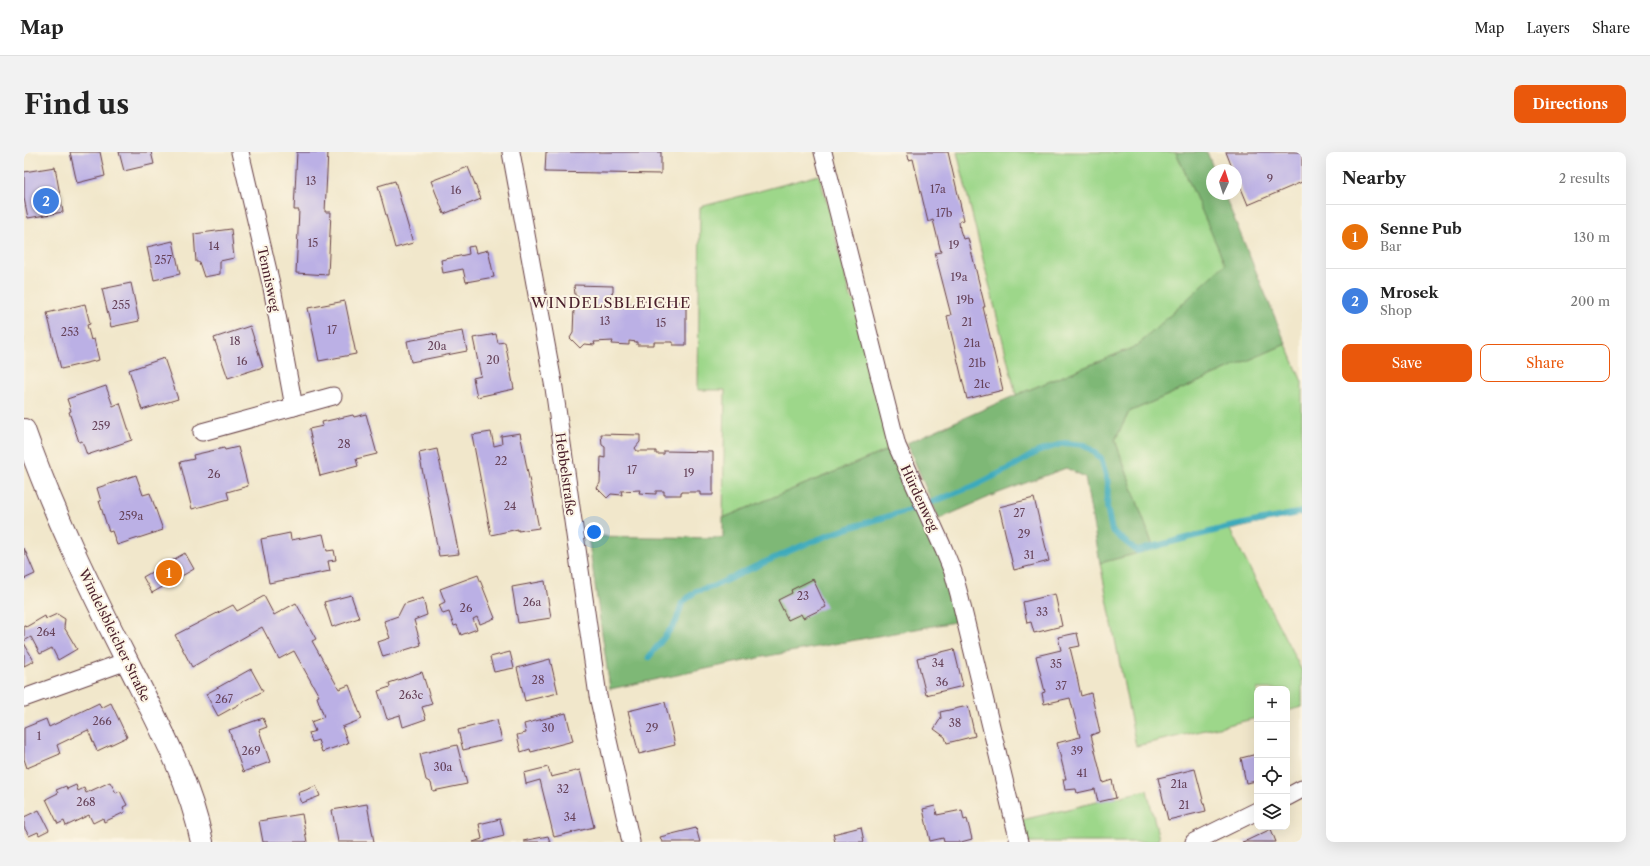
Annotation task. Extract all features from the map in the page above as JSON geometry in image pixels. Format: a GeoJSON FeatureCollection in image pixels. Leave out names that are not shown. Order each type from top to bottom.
{"type":"FeatureCollection","features":[{"type":"Feature","properties":{"kind":"main road","name":"Windelsbleicher Straße"},"geometry":{"type":"LineString","coordinates":[[24,430],[38,470],[68,540],[173,756],[194,808],[202,842]]}},
{"type":"Feature","properties":{"kind":"street","name":"Tennisweg"},"geometry":{"type":"LineString","coordinates":[[240,152],[272,288],[294,407]]}},
{"type":"Feature","properties":{"kind":"street","name":"Hebbelstraße"},"geometry":{"type":"LineString","coordinates":[[510,152],[554,388],[598,696],[631,842]]}},
{"type":"Feature","properties":{"kind":"street","name":"Hürdenweg"},"geometry":{"type":"LineString","coordinates":[[823,152],[897,446],[953,572],[1019,842]]}},
{"type":"Feature","properties":{"kind":"street"},"geometry":{"type":"LineString","coordinates":[[202,432],[333,396]]}},
{"type":"Feature","properties":{"kind":"street"},"geometry":{"type":"LineString","coordinates":[[24,698],[126,661]]}},
{"type":"Feature","properties":{"kind":"street"},"geometry":{"type":"LineString","coordinates":[[1290,795],[1302,789]]}},
{"type":"Feature","properties":{"kind":"street"},"geometry":{"type":"LineString","coordinates":[[1194,842],[1254,812]]}},
{"type":"Feature","properties":{"kind":"green space"},"geometry":{"type":"Polygon","coordinates":[[[957,152],[1176,152],[1226,264],[1137,346],[1016,395],[957,152]]]}},
{"type":"Feature","properties":{"kind":"green space"},"geometry":{"type":"Polygon","coordinates":[[[1176,152],[1207,152],[1212,164],[1206,164],[1206,200],[1226,200],[1286,344],[1129,412],[1115,440],[1154,549],[1100,563],[1085,477],[1066,468],[996,494],[939,519],[907,443],[1016,395],[1137,346],[1225,264],[1176,152]]]}},
{"type":"Feature","properties":{"kind":"green space"},"geometry":{"type":"Polygon","coordinates":[[[819,175],[850,298],[856,303],[890,449],[723,518],[725,390],[698,390],[700,207],[819,175]]]}},
{"type":"Feature","properties":{"kind":"green space"},"geometry":{"type":"Polygon","coordinates":[[[1286,344],[1302,382],[1302,514],[1230,530],[1302,671],[1302,707],[1290,710],[1290,686],[1254,686],[1254,719],[1136,746],[1100,563],[1154,549],[1115,440],[1129,412],[1286,344]]]}},
{"type":"Feature","properties":{"kind":"green space"},"geometry":{"type":"Polygon","coordinates":[[[890,449],[937,545],[960,621],[768,656],[610,689],[588,536],[723,538],[723,518],[890,449]]]}},
{"type":"Feature","properties":{"kind":"green space"},"geometry":{"type":"Polygon","coordinates":[[[1147,790],[1159,839],[1153,842],[1027,842],[1022,820],[1147,790]]]}},
{"type":"Feature","properties":{"kind":"building"},"geometry":{"type":"Polygon","coordinates":[[[70,152],[100,152],[105,176],[77,183],[70,152]]]}},
{"type":"Feature","properties":{"kind":"building"},"geometry":{"type":"Polygon","coordinates":[[[119,152],[151,152],[154,164],[124,171],[119,152]]]}},
{"type":"Feature","properties":{"kind":"building"},"geometry":{"type":"Polygon","coordinates":[[[297,152],[328,152],[325,212],[331,212],[328,275],[296,273],[299,210],[294,210],[297,152]]]}},
{"type":"Feature","properties":{"kind":"building"},"geometry":{"type":"Polygon","coordinates":[[[546,152],[661,152],[661,174],[545,172],[546,152]]]}},
{"type":"Feature","properties":{"kind":"building"},"geometry":{"type":"Polygon","coordinates":[[[907,152],[948,152],[964,220],[959,222],[960,230],[963,239],[968,238],[1003,390],[967,399],[947,316],[951,315],[935,253],[941,252],[933,220],[928,222],[913,159],[909,160],[907,152]]]}},
{"type":"Feature","properties":{"kind":"building"},"geometry":{"type":"Polygon","coordinates":[[[1226,152],[1302,152],[1302,182],[1248,205],[1242,190],[1242,164],[1231,164],[1226,152]]]}},
{"type":"Feature","properties":{"kind":"building"},"geometry":{"type":"Polygon","coordinates":[[[55,167],[63,212],[28,218],[24,198],[24,172],[55,167]]]}},
{"type":"Feature","properties":{"kind":"building"},"geometry":{"type":"Polygon","coordinates":[[[468,167],[481,199],[444,214],[431,181],[468,167]]]}},
{"type":"Feature","properties":{"kind":"building"},"geometry":{"type":"Polygon","coordinates":[[[395,181],[413,243],[395,248],[378,186],[395,181]]]}},
{"type":"Feature","properties":{"kind":"building"},"geometry":{"type":"Polygon","coordinates":[[[231,229],[234,258],[220,261],[220,274],[204,277],[199,262],[196,262],[194,234],[231,229]]]}},
{"type":"Feature","properties":{"kind":"building"},"geometry":{"type":"Polygon","coordinates":[[[173,241],[180,274],[154,280],[147,247],[173,241]]]}},
{"type":"Feature","properties":{"kind":"building"},"geometry":{"type":"Polygon","coordinates":[[[474,246],[476,253],[488,250],[494,277],[466,282],[463,269],[443,273],[441,260],[469,254],[468,247],[474,246]]]}},
{"type":"Feature","properties":{"kind":"building"},"geometry":{"type":"Polygon","coordinates":[[[131,283],[139,321],[111,327],[102,289],[131,283]]]}},
{"type":"Feature","properties":{"kind":"building"},"geometry":{"type":"Polygon","coordinates":[[[574,285],[613,286],[613,292],[608,298],[610,301],[629,301],[629,305],[637,305],[637,301],[686,302],[686,345],[673,345],[673,342],[654,342],[654,345],[637,345],[637,342],[629,341],[629,345],[612,344],[613,341],[594,342],[595,345],[584,344],[580,348],[570,338],[573,333],[574,308],[578,308],[578,297],[575,295],[574,285]]]}},
{"type":"Feature","properties":{"kind":"building"},"geometry":{"type":"Polygon","coordinates":[[[345,301],[356,354],[319,361],[308,308],[345,301]]]}},
{"type":"Feature","properties":{"kind":"building"},"geometry":{"type":"Polygon","coordinates":[[[85,304],[90,324],[87,325],[91,340],[94,339],[99,360],[61,369],[47,313],[85,304]]]}},
{"type":"Feature","properties":{"kind":"building"},"geometry":{"type":"Polygon","coordinates":[[[250,326],[263,367],[228,378],[214,338],[250,326]]]}},
{"type":"Feature","properties":{"kind":"building"},"geometry":{"type":"Polygon","coordinates":[[[463,331],[467,351],[411,362],[407,341],[463,331]]]}},
{"type":"Feature","properties":{"kind":"building"},"geometry":{"type":"Polygon","coordinates":[[[496,334],[498,343],[505,342],[514,389],[477,397],[473,378],[481,376],[473,338],[496,334]]]}},
{"type":"Feature","properties":{"kind":"building"},"geometry":{"type":"Polygon","coordinates":[[[164,358],[178,399],[142,410],[129,370],[164,358]]]}},
{"type":"Feature","properties":{"kind":"building"},"geometry":{"type":"Polygon","coordinates":[[[106,386],[113,406],[120,403],[132,440],[87,455],[82,441],[79,442],[69,412],[71,411],[67,399],[106,386]]]}},
{"type":"Feature","properties":{"kind":"building"},"geometry":{"type":"Polygon","coordinates":[[[366,414],[377,454],[356,459],[358,466],[320,476],[309,429],[323,426],[322,422],[353,415],[354,417],[366,414]]]}},
{"type":"Feature","properties":{"kind":"building"},"geometry":{"type":"Polygon","coordinates":[[[491,432],[494,446],[502,444],[501,436],[520,433],[539,528],[518,531],[518,529],[491,535],[472,435],[491,432]]]}},
{"type":"Feature","properties":{"kind":"building"},"geometry":{"type":"Polygon","coordinates":[[[601,434],[640,435],[640,442],[635,448],[637,451],[656,451],[656,454],[664,454],[664,451],[713,452],[713,495],[700,495],[700,492],[681,492],[681,495],[664,495],[664,491],[656,491],[656,494],[639,493],[640,490],[621,491],[622,495],[611,494],[607,498],[597,488],[600,483],[601,457],[605,458],[605,447],[602,445],[601,434]]]}},
{"type":"Feature","properties":{"kind":"building"},"geometry":{"type":"Polygon","coordinates":[[[238,447],[248,486],[227,492],[229,499],[192,509],[180,462],[194,459],[193,455],[224,448],[225,450],[238,447]]]}},
{"type":"Feature","properties":{"kind":"building"},"geometry":{"type":"Polygon","coordinates":[[[437,449],[459,554],[439,556],[419,453],[437,449]]]}},
{"type":"Feature","properties":{"kind":"building"},"geometry":{"type":"Polygon","coordinates":[[[136,475],[143,495],[150,493],[163,530],[117,545],[112,531],[109,532],[99,501],[101,501],[97,488],[136,475]]]}},
{"type":"Feature","properties":{"kind":"building"},"geometry":{"type":"Polygon","coordinates":[[[1034,498],[1049,561],[1014,570],[999,507],[1034,498]]]}},
{"type":"Feature","properties":{"kind":"building"},"geometry":{"type":"Polygon","coordinates":[[[290,533],[291,540],[323,534],[327,551],[334,550],[336,560],[328,561],[330,571],[269,583],[261,539],[290,533]]]}},
{"type":"Feature","properties":{"kind":"building"},"geometry":{"type":"Polygon","coordinates":[[[24,548],[35,574],[24,579],[24,548]]]}},
{"type":"Feature","properties":{"kind":"building"},"geometry":{"type":"Polygon","coordinates":[[[185,553],[194,569],[152,593],[143,577],[185,553]]]}},
{"type":"Feature","properties":{"kind":"building"},"geometry":{"type":"Polygon","coordinates":[[[478,575],[495,618],[480,624],[477,617],[473,619],[477,629],[461,635],[457,625],[454,626],[449,612],[443,614],[439,605],[445,602],[440,589],[478,575]]]}},
{"type":"Feature","properties":{"kind":"building"},"geometry":{"type":"Polygon","coordinates":[[[813,579],[826,607],[803,618],[801,614],[788,620],[778,600],[792,593],[791,590],[813,579]]]}},
{"type":"Feature","properties":{"kind":"building"},"geometry":{"type":"Polygon","coordinates":[[[545,581],[551,618],[518,623],[512,587],[545,581]]]}},
{"type":"Feature","properties":{"kind":"building"},"geometry":{"type":"Polygon","coordinates":[[[1055,594],[1062,626],[1034,633],[1031,622],[1027,623],[1023,602],[1055,594]]]}},
{"type":"Feature","properties":{"kind":"building"},"geometry":{"type":"Polygon","coordinates":[[[351,595],[359,618],[332,627],[324,602],[351,595]]]}},
{"type":"Feature","properties":{"kind":"building"},"geometry":{"type":"Polygon","coordinates":[[[264,596],[274,615],[296,603],[316,639],[312,641],[339,689],[349,685],[362,719],[342,727],[348,743],[322,752],[318,740],[312,742],[309,733],[315,731],[311,722],[324,717],[317,697],[319,696],[294,651],[279,659],[262,627],[192,667],[175,635],[233,605],[237,611],[264,596]]]}},
{"type":"Feature","properties":{"kind":"building"},"geometry":{"type":"Polygon","coordinates":[[[423,598],[427,615],[414,620],[421,645],[383,657],[378,642],[390,638],[384,621],[398,616],[404,604],[423,598]]]}},
{"type":"Feature","properties":{"kind":"building"},"geometry":{"type":"Polygon","coordinates":[[[57,614],[65,619],[64,627],[77,649],[58,660],[52,648],[40,654],[31,637],[24,641],[24,626],[26,627],[45,616],[46,619],[57,614]]]}},
{"type":"Feature","properties":{"kind":"building"},"geometry":{"type":"Polygon","coordinates":[[[1077,633],[1080,646],[1070,648],[1081,696],[1091,693],[1100,732],[1091,735],[1103,783],[1112,780],[1116,798],[1098,802],[1095,789],[1077,793],[1076,789],[1065,790],[1063,779],[1066,779],[1057,743],[1080,737],[1070,698],[1044,704],[1042,693],[1045,692],[1036,656],[1061,650],[1058,637],[1077,633]]]}},
{"type":"Feature","properties":{"kind":"building"},"geometry":{"type":"Polygon","coordinates":[[[24,643],[34,661],[24,666],[24,643]]]}},
{"type":"Feature","properties":{"kind":"building"},"geometry":{"type":"Polygon","coordinates":[[[954,649],[963,686],[926,695],[917,658],[954,649]]]}},
{"type":"Feature","properties":{"kind":"building"},"geometry":{"type":"Polygon","coordinates":[[[510,652],[514,668],[494,672],[490,657],[510,652]]]}},
{"type":"Feature","properties":{"kind":"building"},"geometry":{"type":"Polygon","coordinates":[[[550,659],[558,693],[525,701],[517,668],[550,659]]]}},
{"type":"Feature","properties":{"kind":"building"},"geometry":{"type":"Polygon","coordinates":[[[251,669],[263,691],[218,716],[206,694],[251,669]]]}},
{"type":"Feature","properties":{"kind":"building"},"geometry":{"type":"Polygon","coordinates":[[[422,672],[432,704],[422,707],[426,719],[403,727],[400,715],[387,719],[378,691],[390,687],[389,683],[422,672]]]}},
{"type":"Feature","properties":{"kind":"building"},"geometry":{"type":"Polygon","coordinates":[[[665,702],[675,745],[639,754],[628,711],[665,702]]]}},
{"type":"Feature","properties":{"kind":"building"},"geometry":{"type":"Polygon","coordinates":[[[99,703],[101,708],[111,703],[127,737],[97,751],[88,730],[57,745],[60,754],[27,768],[24,759],[24,728],[46,719],[49,727],[99,703]]]}},
{"type":"Feature","properties":{"kind":"building"},"geometry":{"type":"Polygon","coordinates":[[[968,706],[975,736],[947,743],[945,737],[934,729],[941,718],[940,712],[968,706]]]}},
{"type":"Feature","properties":{"kind":"building"},"geometry":{"type":"Polygon","coordinates":[[[566,713],[573,741],[531,752],[530,749],[521,752],[517,735],[526,733],[524,724],[566,713]]]}},
{"type":"Feature","properties":{"kind":"building"},"geometry":{"type":"Polygon","coordinates":[[[263,718],[267,727],[259,730],[270,762],[243,772],[229,730],[263,718]]]}},
{"type":"Feature","properties":{"kind":"building"},"geometry":{"type":"Polygon","coordinates":[[[497,720],[502,741],[463,750],[458,730],[497,720]]]}},
{"type":"Feature","properties":{"kind":"building"},"geometry":{"type":"Polygon","coordinates":[[[457,745],[467,784],[433,791],[431,783],[426,780],[420,754],[457,745]]]}},
{"type":"Feature","properties":{"kind":"building"},"geometry":{"type":"Polygon","coordinates":[[[1254,755],[1254,782],[1246,783],[1241,758],[1254,755]]]}},
{"type":"Feature","properties":{"kind":"building"},"geometry":{"type":"Polygon","coordinates":[[[548,767],[551,777],[580,770],[594,827],[554,837],[540,780],[526,784],[524,773],[548,767]]]}},
{"type":"Feature","properties":{"kind":"building"},"geometry":{"type":"Polygon","coordinates":[[[1195,769],[1206,811],[1168,820],[1158,778],[1195,769]]]}},
{"type":"Feature","properties":{"kind":"building"},"geometry":{"type":"Polygon","coordinates":[[[110,782],[116,793],[120,791],[127,805],[123,807],[125,812],[104,822],[103,818],[93,823],[89,815],[66,826],[64,821],[58,824],[46,799],[58,793],[56,790],[66,786],[67,789],[76,785],[78,791],[84,788],[86,793],[110,782]]]}},
{"type":"Feature","properties":{"kind":"building"},"geometry":{"type":"Polygon","coordinates":[[[316,786],[320,796],[302,803],[298,793],[316,786]]]}},
{"type":"Feature","properties":{"kind":"building"},"geometry":{"type":"Polygon","coordinates":[[[367,804],[374,842],[338,842],[332,810],[367,804]]]}},
{"type":"Feature","properties":{"kind":"building"},"geometry":{"type":"Polygon","coordinates":[[[935,806],[937,815],[962,810],[964,820],[967,819],[972,839],[961,842],[944,842],[943,838],[930,841],[923,809],[935,806]]]}},
{"type":"Feature","properties":{"kind":"building"},"geometry":{"type":"Polygon","coordinates":[[[39,810],[49,830],[39,835],[38,832],[29,836],[24,827],[24,817],[39,810]]]}},
{"type":"Feature","properties":{"kind":"building"},"geometry":{"type":"Polygon","coordinates":[[[302,814],[307,842],[263,842],[259,821],[302,814]]]}},
{"type":"Feature","properties":{"kind":"building"},"geometry":{"type":"Polygon","coordinates":[[[500,819],[504,836],[485,842],[473,842],[482,839],[479,824],[500,819]]]}},
{"type":"Feature","properties":{"kind":"building"},"geometry":{"type":"Polygon","coordinates":[[[861,827],[864,842],[835,842],[833,834],[861,827]]]}},
{"type":"Feature","properties":{"kind":"building"},"geometry":{"type":"Polygon","coordinates":[[[696,828],[700,842],[662,842],[660,837],[696,828]]]}},
{"type":"Feature","properties":{"kind":"building"},"geometry":{"type":"Polygon","coordinates":[[[1271,830],[1276,842],[1242,842],[1271,830]]]}},
{"type":"Feature","properties":{"kind":"building"},"geometry":{"type":"Polygon","coordinates":[[[548,836],[550,842],[523,841],[548,836]]]}},
{"type":"Feature","properties":{"kind":"waterway"},"geometry":{"type":"LineString","coordinates":[[930,503],[974,486],[1010,468],[1037,452],[1064,443],[1085,445],[1101,458],[1108,482],[1107,507],[1112,531],[1137,551],[1229,527],[1302,512]]}},
{"type":"Feature","properties":{"kind":"waterway"},"geometry":{"type":"LineString","coordinates":[[649,657],[676,622],[682,603],[696,591],[712,587],[810,542],[858,525],[915,508]]}},
{"type":"Feature","properties":{"kind":"place","name":"Mrosek"},"geometry":{"type":"Point","coordinates":[46,201]}},
{"type":"Feature","properties":{"kind":"place","name":"Senne Pub"},"geometry":{"type":"Point","coordinates":[169,573]}},
{"type":"Feature","properties":{"kind":"district","name":"WINDELSBLEICHE"},"geometry":{"type":"Point","coordinates":[611,303]}}]}
